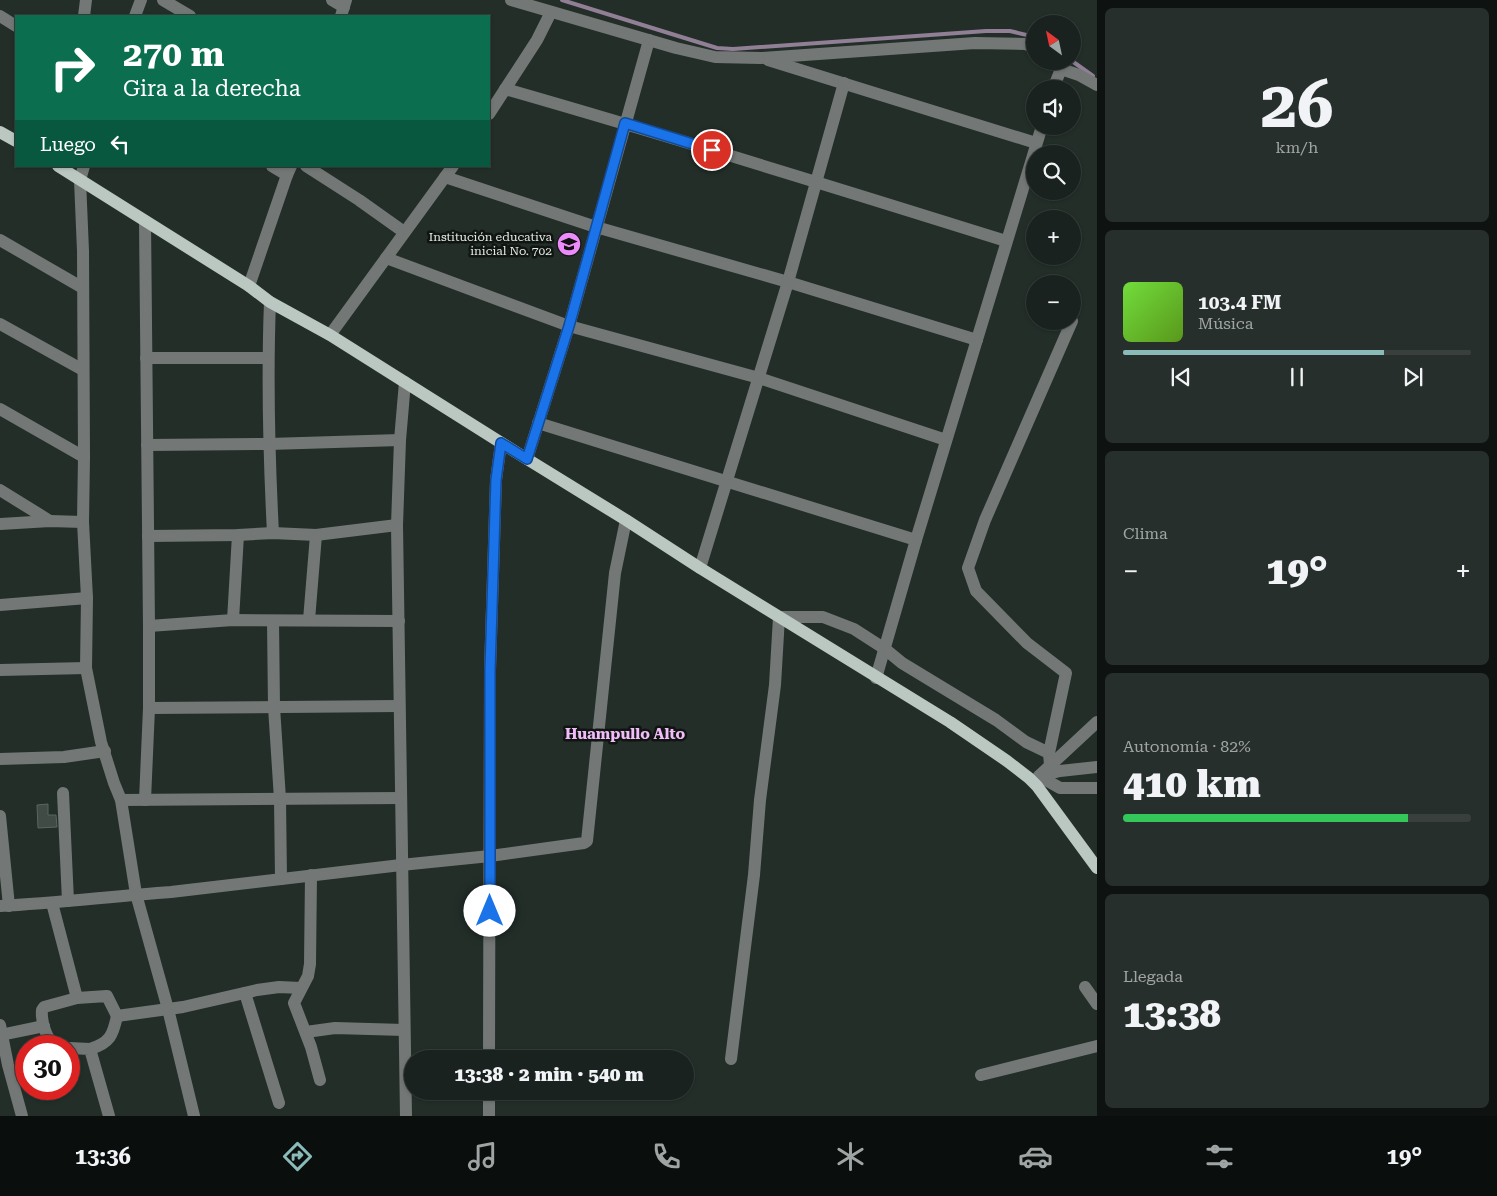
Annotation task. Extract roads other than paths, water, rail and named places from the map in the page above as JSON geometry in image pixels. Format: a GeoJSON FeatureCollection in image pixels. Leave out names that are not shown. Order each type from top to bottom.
{"type":"FeatureCollection","features":[{"type":"Feature","properties":{"kind":"main road"},"geometry":{"type":"LineString","coordinates":[[0,132],[15,140]]}},
{"type":"Feature","properties":{"kind":"main road"},"geometry":{"type":"LineString","coordinates":[[63,168],[249,286],[270,302],[330,335],[876,678],[950,722],[1034,777],[1097,868]]}},
{"type":"Feature","properties":{"kind":"street"},"geometry":{"type":"LineString","coordinates":[[84,15],[86,0]]}},
{"type":"Feature","properties":{"kind":"street"},"geometry":{"type":"LineString","coordinates":[[135,15],[141,0]]}},
{"type":"Feature","properties":{"kind":"street"},"geometry":{"type":"LineString","coordinates":[[163,0],[188,15]]}},
{"type":"Feature","properties":{"kind":"street"},"geometry":{"type":"LineString","coordinates":[[332,0],[344,8]]}},
{"type":"Feature","properties":{"kind":"street"},"geometry":{"type":"LineString","coordinates":[[511,0],[714,57],[761,58],[975,43],[1026,44]]}},
{"type":"Feature","properties":{"kind":"street"},"geometry":{"type":"LineString","coordinates":[[490,113],[537,40],[552,12]]}},
{"type":"Feature","properties":{"kind":"street"},"geometry":{"type":"LineString","coordinates":[[0,16],[15,25]]}},
{"type":"Feature","properties":{"kind":"street"},"geometry":{"type":"LineString","coordinates":[[527,459],[569,326],[649,40]]}},
{"type":"Feature","properties":{"kind":"street"},"geometry":{"type":"LineString","coordinates":[[761,58],[1036,143]]}},
{"type":"Feature","properties":{"kind":"street"},"geometry":{"type":"LineString","coordinates":[[1068,70],[1097,85]]}},
{"type":"Feature","properties":{"kind":"street"},"geometry":{"type":"LineString","coordinates":[[700,568],[788,282],[844,83]]}},
{"type":"Feature","properties":{"kind":"street"},"geometry":{"type":"LineString","coordinates":[[506,89],[625,123],[1006,241]]}},
{"type":"Feature","properties":{"kind":"street"},"geometry":{"type":"LineString","coordinates":[[876,678],[1039,135]]}},
{"type":"Feature","properties":{"kind":"street"},"geometry":{"type":"LineString","coordinates":[[84,167],[80,180],[83,288],[83,522],[87,598],[86,668],[101,742],[121,800],[136,894],[168,1010],[194,1116]]}},
{"type":"Feature","properties":{"kind":"street"},"geometry":{"type":"LineString","coordinates":[[249,286],[289,170],[276,167]]}},
{"type":"Feature","properties":{"kind":"street"},"geometry":{"type":"LineString","coordinates":[[308,167],[404,232]]}},
{"type":"Feature","properties":{"kind":"street"},"geometry":{"type":"LineString","coordinates":[[330,335],[449,171],[596,227],[788,282],[977,340]]}},
{"type":"Feature","properties":{"kind":"street"},"geometry":{"type":"LineString","coordinates":[[144,221],[149,626],[149,708],[145,800]]}},
{"type":"Feature","properties":{"kind":"street"},"geometry":{"type":"LineString","coordinates":[[0,240],[83,288]]}},
{"type":"Feature","properties":{"kind":"street"},"geometry":{"type":"LineString","coordinates":[[386,258],[569,326],[759,378],[946,440]]}},
{"type":"Feature","properties":{"kind":"street"},"geometry":{"type":"LineString","coordinates":[[270,302],[268,358],[269,444],[273,533]]}},
{"type":"Feature","properties":{"kind":"street"},"geometry":{"type":"LineString","coordinates":[[0,324],[83,370]]}},
{"type":"Feature","properties":{"kind":"street"},"geometry":{"type":"LineString","coordinates":[[1050,759],[1066,673],[1027,643],[976,591],[968,568],[985,520],[1069,330]]}},
{"type":"Feature","properties":{"kind":"street"},"geometry":{"type":"LineString","coordinates":[[146,358],[268,358]]}},
{"type":"Feature","properties":{"kind":"street"},"geometry":{"type":"LineString","coordinates":[[405,382],[396,525],[406,1116]]}},
{"type":"Feature","properties":{"kind":"street"},"geometry":{"type":"LineString","coordinates":[[0,409],[84,457]]}},
{"type":"Feature","properties":{"kind":"street"},"geometry":{"type":"LineString","coordinates":[[538,423],[916,540]]}},
{"type":"Feature","properties":{"kind":"street"},"geometry":{"type":"LineString","coordinates":[[147,445],[400,440]]}},
{"type":"Feature","properties":{"kind":"street"},"geometry":{"type":"LineString","coordinates":[[489,1050],[490,670],[496,480],[501,443]]}},
{"type":"Feature","properties":{"kind":"street"},"geometry":{"type":"LineString","coordinates":[[0,490],[50,521]]}},
{"type":"Feature","properties":{"kind":"street"},"geometry":{"type":"LineString","coordinates":[[0,816],[4,906],[171,892],[490,856],[578,845],[587,841],[615,573],[626,520]]}},
{"type":"Feature","properties":{"kind":"street"},"geometry":{"type":"LineString","coordinates":[[0,524],[50,521],[83,522]]}},
{"type":"Feature","properties":{"kind":"street"},"geometry":{"type":"LineString","coordinates":[[148,536],[273,533],[316,535],[396,525]]}},
{"type":"Feature","properties":{"kind":"street"},"geometry":{"type":"LineString","coordinates":[[233,620],[238,535]]}},
{"type":"Feature","properties":{"kind":"street"},"geometry":{"type":"LineString","coordinates":[[309,620],[316,535]]}},
{"type":"Feature","properties":{"kind":"street"},"geometry":{"type":"LineString","coordinates":[[0,605],[87,598]]}},
{"type":"Feature","properties":{"kind":"street"},"geometry":{"type":"LineString","coordinates":[[731,1059],[754,876],[760,800],[776,685],[779,617],[824,617],[854,629],[885,649],[902,664],[996,720],[1050,759]]}},
{"type":"Feature","properties":{"kind":"street"},"geometry":{"type":"LineString","coordinates":[[149,626],[233,620],[399,621]]}},
{"type":"Feature","properties":{"kind":"street"},"geometry":{"type":"LineString","coordinates":[[273,621],[274,706],[280,799],[280,879]]}},
{"type":"Feature","properties":{"kind":"street"},"geometry":{"type":"LineString","coordinates":[[0,670],[86,668]]}},
{"type":"Feature","properties":{"kind":"street"},"geometry":{"type":"LineString","coordinates":[[149,708],[399,706]]}},
{"type":"Feature","properties":{"kind":"street"},"geometry":{"type":"LineString","coordinates":[[1034,777],[1050,759],[1097,722]]}},
{"type":"Feature","properties":{"kind":"street"},"geometry":{"type":"LineString","coordinates":[[0,759],[64,757],[105,751]]}},
{"type":"Feature","properties":{"kind":"street"},"geometry":{"type":"LineString","coordinates":[[1034,777],[1060,771],[1097,767]]}},
{"type":"Feature","properties":{"kind":"street"},"geometry":{"type":"LineString","coordinates":[[1034,777],[1060,788],[1097,788]]}},
{"type":"Feature","properties":{"kind":"street"},"geometry":{"type":"LineString","coordinates":[[63,793],[68,901]]}},
{"type":"Feature","properties":{"kind":"street"},"geometry":{"type":"LineString","coordinates":[[121,800],[401,798]]}},
{"type":"Feature","properties":{"kind":"street"},"geometry":{"type":"LineString","coordinates":[[310,875],[310,964],[308,976],[294,1003],[306,1032],[320,1080]]}},
{"type":"Feature","properties":{"kind":"street"},"geometry":{"type":"LineString","coordinates":[[52,903],[77,998]]}},
{"type":"Feature","properties":{"kind":"street"},"geometry":{"type":"LineString","coordinates":[[118,1016],[168,1010],[245,992],[279,987],[301,988]]}},
{"type":"Feature","properties":{"kind":"street"},"geometry":{"type":"LineString","coordinates":[[1085,987],[1097,1004]]}},
{"type":"Feature","properties":{"kind":"street"},"geometry":{"type":"LineString","coordinates":[[245,992],[279,1103]]}},
{"type":"Feature","properties":{"kind":"street"},"geometry":{"type":"LineString","coordinates":[[48,1035],[41,1014],[44,1007],[77,998],[107,996],[118,1016],[112,1035],[96,1047],[80,1049]]}},
{"type":"Feature","properties":{"kind":"street"},"geometry":{"type":"LineString","coordinates":[[22,1116],[1,1032],[44,1026]]}},
{"type":"Feature","properties":{"kind":"street"},"geometry":{"type":"LineString","coordinates":[[306,1032],[335,1028],[404,1030]]}},
{"type":"Feature","properties":{"kind":"street"},"geometry":{"type":"LineString","coordinates":[[981,1075],[1097,1046]]}},
{"type":"Feature","properties":{"kind":"street"},"geometry":{"type":"LineString","coordinates":[[90,1049],[109,1116]]}},
{"type":"Feature","properties":{"kind":"street"},"geometry":{"type":"LineString","coordinates":[[489,1100],[489,1116]]}},
{"type":"Feature","properties":{"kind":"waterway"},"geometry":{"type":"LineString","coordinates":[[562,0],[717,48],[733,49],[986,31],[1010,31],[1026,35]]}},
{"type":"Feature","properties":{"kind":"waterway"},"geometry":{"type":"LineString","coordinates":[[1081,67],[1093,76]]}},
{"type":"Feature","properties":{"kind":"place","name":"Institución educativa inicial No. 702"},"geometry":{"type":"Point","coordinates":[569,244]}},
{"type":"Feature","properties":{"kind":"district","name":"Huampullo Alto"},"geometry":{"type":"Point","coordinates":[625,734]}}]}
